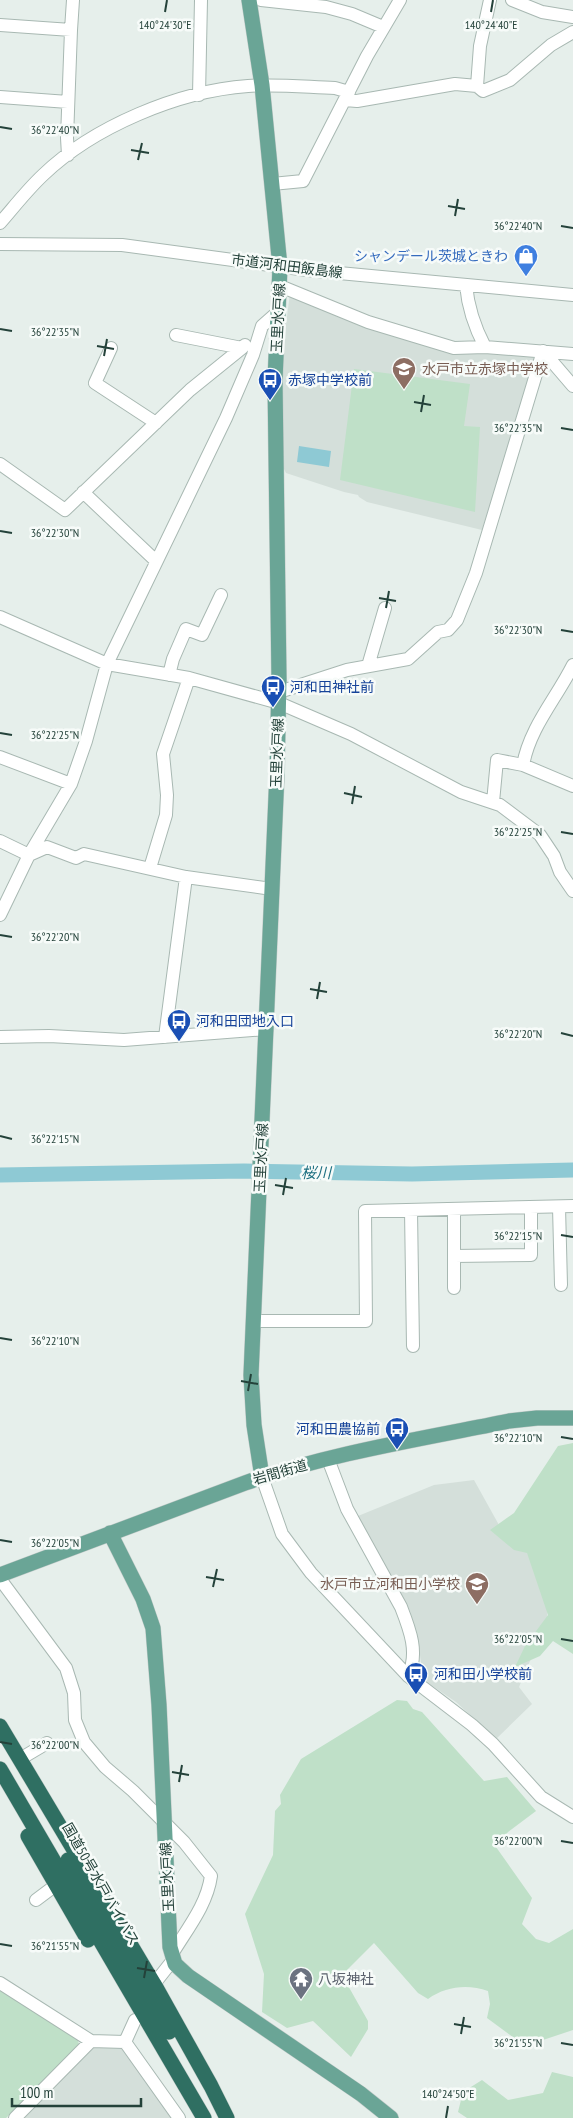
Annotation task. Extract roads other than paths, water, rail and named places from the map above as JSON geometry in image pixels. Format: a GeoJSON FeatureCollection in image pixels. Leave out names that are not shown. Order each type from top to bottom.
{"type":"FeatureCollection","features":[{"type":"Feature","properties":{"kind":"highway"},"geometry":{"type":"LineString","coordinates":[[0,1726],[154,1984],[227,2118]]}},
{"type":"Feature","properties":{"kind":"highway","name":"国道50号水戸バイパス"},"geometry":{"type":"LineString","coordinates":[[0,1745],[33,1814],[197,2117]]}},
{"type":"Feature","properties":{"kind":"highway","name":"国道50号水戸バイパス"},"geometry":{"type":"LineString","coordinates":[[0,1768],[33,1814],[220,2118]]}},
{"type":"Feature","properties":{"kind":"highway"},"geometry":{"type":"LineString","coordinates":[[0,1789],[136,2020],[197,2117]]}},
{"type":"Feature","properties":{"kind":"main road","name":"玉里水戸線"},"geometry":{"type":"LineString","coordinates":[[248,0],[262,85],[280,267],[275,380],[279,698],[251,1398],[262,1477]]}},
{"type":"Feature","properties":{"kind":"main road","name":"岩間街道"},"geometry":{"type":"LineString","coordinates":[[0,1575],[262,1477],[328,1459],[509,1421],[536,1418],[573,1418]]}},
{"type":"Feature","properties":{"kind":"main road","name":"玉里水戸線"},"geometry":{"type":"LineString","coordinates":[[110,1533],[143,1599],[153,1628],[172,1957]]}},
{"type":"Feature","properties":{"kind":"main road"},"geometry":{"type":"LineString","coordinates":[[172,1957],[178,1968],[188,1976],[361,2094],[391,2118]]}},
{"type":"Feature","properties":{"kind":"street"},"geometry":{"type":"LineString","coordinates":[[68,155],[68,102],[73,0]]}},
{"type":"Feature","properties":{"kind":"street"},"geometry":{"type":"LineString","coordinates":[[199,94],[201,0]]}},
{"type":"Feature","properties":{"kind":"street"},"geometry":{"type":"LineString","coordinates":[[261,0],[326,7],[352,14],[383,27]]}},
{"type":"Feature","properties":{"kind":"street"},"geometry":{"type":"LineString","coordinates":[[272,184],[303,181],[383,27],[400,0]]}},
{"type":"Feature","properties":{"kind":"street"},"geometry":{"type":"LineString","coordinates":[[477,86],[480,46],[490,0]]}},
{"type":"Feature","properties":{"kind":"street"},"geometry":{"type":"LineString","coordinates":[[512,0],[542,12],[573,17]]}},
{"type":"Feature","properties":{"kind":"street"},"geometry":{"type":"LineString","coordinates":[[0,25],[71,30]]}},
{"type":"Feature","properties":{"kind":"street"},"geometry":{"type":"LineString","coordinates":[[0,224],[43,175],[99,134],[127,119],[199,94],[262,85],[335,88],[357,101],[455,84],[477,86],[484,91],[510,80],[551,45],[573,32]]}},
{"type":"Feature","properties":{"kind":"street"},"geometry":{"type":"LineString","coordinates":[[0,97],[68,102]]}},
{"type":"Feature","properties":{"kind":"street","name":"市道河和田飯島線"},"geometry":{"type":"LineString","coordinates":[[0,244],[122,245],[280,267],[573,295]]}},
{"type":"Feature","properties":{"kind":"street"},"geometry":{"type":"LineString","coordinates":[[466,285],[468,305],[473,324],[485,347]]}},
{"type":"Feature","properties":{"kind":"street"},"geometry":{"type":"LineString","coordinates":[[280,286],[368,322],[454,348],[485,347],[573,354]]}},
{"type":"Feature","properties":{"kind":"street"},"geometry":{"type":"LineString","coordinates":[[0,464],[64,510],[190,390],[242,348],[279,311]]}},
{"type":"Feature","properties":{"kind":"street"},"geometry":{"type":"LineString","coordinates":[[0,916],[29,855],[71,784],[86,741],[107,664],[226,418],[254,355],[262,326]]}},
{"type":"Feature","properties":{"kind":"street"},"geometry":{"type":"LineString","coordinates":[[176,335],[242,348]]}},
{"type":"Feature","properties":{"kind":"street"},"geometry":{"type":"LineString","coordinates":[[111,348],[95,383],[156,423]]}},
{"type":"Feature","properties":{"kind":"street"},"geometry":{"type":"LineString","coordinates":[[543,351],[573,386]]}},
{"type":"Feature","properties":{"kind":"street"},"geometry":{"type":"LineString","coordinates":[[279,698],[347,670],[408,658],[438,632],[448,630],[457,620],[476,573],[543,351]]}},
{"type":"Feature","properties":{"kind":"street"},"geometry":{"type":"LineString","coordinates":[[83,492],[156,561]]}},
{"type":"Feature","properties":{"kind":"street"},"geometry":{"type":"LineString","coordinates":[[169,675],[172,659],[186,628],[202,635],[221,595]]}},
{"type":"Feature","properties":{"kind":"street"},"geometry":{"type":"LineString","coordinates":[[368,666],[386,608]]}},
{"type":"Feature","properties":{"kind":"street"},"geometry":{"type":"LineString","coordinates":[[0,617],[107,664],[189,678],[279,698],[461,792],[493,802],[514,815],[540,835],[554,856],[560,872],[573,891]]}},
{"type":"Feature","properties":{"kind":"street"},"geometry":{"type":"LineString","coordinates":[[523,764],[542,715],[573,665]]}},
{"type":"Feature","properties":{"kind":"street"},"geometry":{"type":"LineString","coordinates":[[150,868],[166,815],[167,795],[163,754],[189,678]]}},
{"type":"Feature","properties":{"kind":"street"},"geometry":{"type":"LineString","coordinates":[[0,756],[71,784]]}},
{"type":"Feature","properties":{"kind":"street"},"geometry":{"type":"LineString","coordinates":[[493,802],[498,760],[523,764],[573,786]]}},
{"type":"Feature","properties":{"kind":"street"},"geometry":{"type":"LineString","coordinates":[[0,840],[29,855]]}},
{"type":"Feature","properties":{"kind":"street"},"geometry":{"type":"LineString","coordinates":[[29,855],[47,847],[76,858],[84,854],[186,877],[272,889]]}},
{"type":"Feature","properties":{"kind":"street"},"geometry":{"type":"LineString","coordinates":[[165,1037],[186,877]]}},
{"type":"Feature","properties":{"kind":"street"},"geometry":{"type":"LineString","coordinates":[[0,1036],[49,1036],[118,1040],[267,1030]]}},
{"type":"Feature","properties":{"kind":"street"},"geometry":{"type":"LineString","coordinates":[[253,1321],[366,1321],[365,1211],[573,1206]]}},
{"type":"Feature","properties":{"kind":"street"},"geometry":{"type":"LineString","coordinates":[[454,1256],[531,1255],[531,1207]]}},
{"type":"Feature","properties":{"kind":"street"},"geometry":{"type":"LineString","coordinates":[[559,1207],[561,1285]]}},
{"type":"Feature","properties":{"kind":"street"},"geometry":{"type":"LineString","coordinates":[[454,1209],[454,1288]]}},
{"type":"Feature","properties":{"kind":"street"},"geometry":{"type":"LineString","coordinates":[[411,1210],[413,1346]]}},
{"type":"Feature","properties":{"kind":"street"},"geometry":{"type":"LineString","coordinates":[[328,1459],[347,1509],[401,1607],[407,1622],[414,1652],[413,1665],[408,1676]]}},
{"type":"Feature","properties":{"kind":"street"},"geometry":{"type":"LineString","coordinates":[[262,1477],[278,1526],[291,1548],[311,1573],[408,1676],[472,1725],[493,1744],[541,1798],[573,1817]]}},
{"type":"Feature","properties":{"kind":"street"},"geometry":{"type":"LineString","coordinates":[[0,1579],[66,1668],[74,1693],[76,1720],[84,1742],[105,1768],[133,1791],[184,1842],[211,1876],[209,1890],[203,1904],[154,1984]]}},
{"type":"Feature","properties":{"kind":"street"},"geometry":{"type":"LineString","coordinates":[[20,1759],[47,1743]]}},
{"type":"Feature","properties":{"kind":"street"},"geometry":{"type":"LineString","coordinates":[[36,1900],[56,1885]]}},
{"type":"Feature","properties":{"kind":"street"},"geometry":{"type":"LineString","coordinates":[[0,1982],[91,2041],[125,2042]]}},
{"type":"Feature","properties":{"kind":"street"},"geometry":{"type":"LineString","coordinates":[[125,2042],[136,2020]]}},
{"type":"Feature","properties":{"kind":"street"},"geometry":{"type":"LineString","coordinates":[[15,2118],[91,2041]]}},
{"type":"Feature","properties":{"kind":"street"},"geometry":{"type":"LineString","coordinates":[[125,2042],[179,2118]]}},
{"type":"Feature","properties":{"kind":"water"},"geometry":{"type":"Polygon","coordinates":[[[299,446],[331,451],[329,467],[297,462],[299,446]]]}},
{"type":"Feature","properties":{"kind":"waterway","name":"桜川"},"geometry":{"type":"LineString","coordinates":[[0,1175],[244,1171],[412,1174],[573,1170]]}},
{"type":"Feature","properties":{"kind":"place","name":"シャンデール茨城ときわ"},"geometry":{"type":"Point","coordinates":[526,277]}},
{"type":"Feature","properties":{"kind":"place","name":"水戸市立赤塚中学校"},"geometry":{"type":"Point","coordinates":[404,390]}},
{"type":"Feature","properties":{"kind":"place","name":"赤塚中学校前"},"geometry":{"type":"Point","coordinates":[270,401]}},
{"type":"Feature","properties":{"kind":"place","name":"河和田神社前"},"geometry":{"type":"Point","coordinates":[273,708]}},
{"type":"Feature","properties":{"kind":"place","name":"河和田団地入口"},"geometry":{"type":"Point","coordinates":[179,1042]}},
{"type":"Feature","properties":{"kind":"place","name":"河和田農協前"},"geometry":{"type":"Point","coordinates":[397,1450]}},
{"type":"Feature","properties":{"kind":"place","name":"水戸市立河和田小学校"},"geometry":{"type":"Point","coordinates":[477,1605]}},
{"type":"Feature","properties":{"kind":"place","name":"河和田小学校前"},"geometry":{"type":"Point","coordinates":[416,1695]}},
{"type":"Feature","properties":{"kind":"place","name":"八坂神社"},"geometry":{"type":"Point","coordinates":[301,2000]}}]}
